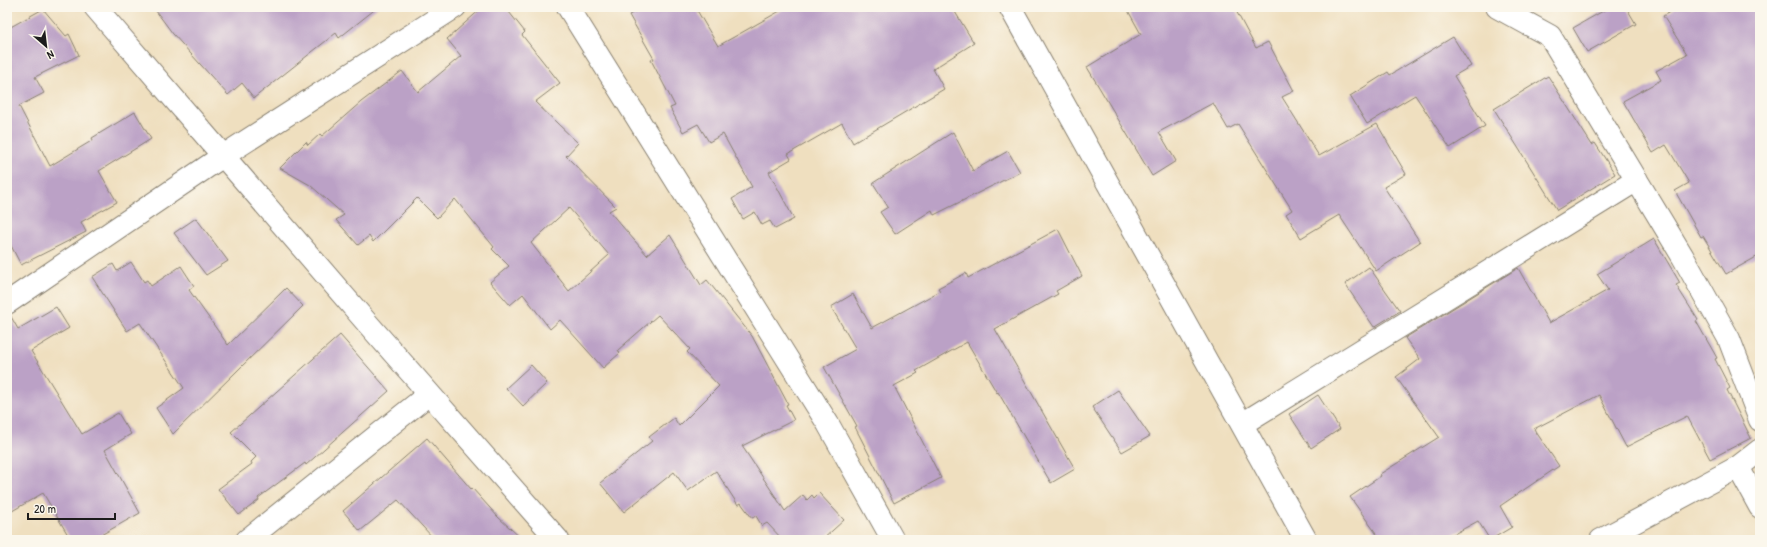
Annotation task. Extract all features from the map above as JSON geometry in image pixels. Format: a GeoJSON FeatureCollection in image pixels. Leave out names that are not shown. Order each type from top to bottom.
{"type":"FeatureCollection","features":[{"type":"Feature","properties":{"kind":"street"},"geometry":{"type":"LineString","coordinates":[[95,7],[429,394],[558,540]]}},
{"type":"Feature","properties":{"kind":"street"},"geometry":{"type":"LineString","coordinates":[[7,303],[223,156],[455,7]]}},
{"type":"Feature","properties":{"kind":"street"},"geometry":{"type":"LineString","coordinates":[[568,7],[828,424],[893,540]]}},
{"type":"Feature","properties":{"kind":"street"},"geometry":{"type":"LineString","coordinates":[[1010,7],[1306,540]]}},
{"type":"Feature","properties":{"kind":"street"},"geometry":{"type":"LineString","coordinates":[[1497,7],[1550,36],[1683,257],[1729,339],[1760,420]]}},
{"type":"Feature","properties":{"kind":"street"},"geometry":{"type":"LineString","coordinates":[[1242,424],[1636,180]]}},
{"type":"Feature","properties":{"kind":"street"},"geometry":{"type":"LineString","coordinates":[[247,540],[429,394]]}},
{"type":"Feature","properties":{"kind":"street"},"geometry":{"type":"LineString","coordinates":[[1601,540],[1738,467],[1760,450]]}},
{"type":"Feature","properties":{"kind":"street"},"geometry":{"type":"LineString","coordinates":[[1738,467],[1760,507]]}},
{"type":"Feature","properties":{"kind":"building"},"geometry":{"type":"Polygon","coordinates":[[[153,7],[378,7],[339,38],[336,33],[254,98],[242,83],[228,95],[173,34],[153,7]]]}},
{"type":"Feature","properties":{"kind":"building"},"geometry":{"type":"Polygon","coordinates":[[[483,7],[505,7],[525,32],[522,35],[560,83],[535,102],[578,143],[566,156],[616,207],[609,211],[647,255],[670,235],[701,285],[707,280],[752,336],[788,404],[786,405],[794,420],[742,446],[785,511],[803,495],[807,500],[812,495],[814,498],[819,493],[844,520],[822,540],[783,540],[767,523],[762,526],[756,516],[752,518],[741,503],[738,505],[716,471],[688,491],[674,472],[624,512],[600,483],[652,441],[649,437],[674,418],[679,426],[719,386],[687,352],[690,349],[658,315],[618,350],[620,353],[603,368],[560,320],[550,329],[523,294],[510,305],[490,282],[509,266],[492,249],[494,247],[455,199],[437,218],[417,198],[373,242],[369,236],[358,245],[336,220],[344,215],[310,185],[280,168],[306,142],[308,145],[320,134],[322,136],[361,102],[402,71],[418,92],[461,56],[447,39],[483,7]],[[569,208],[531,243],[569,291],[609,255],[569,208]]]}},
{"type":"Feature","properties":{"kind":"building"},"geometry":{"type":"Polygon","coordinates":[[[644,7],[695,7],[718,46],[787,7],[952,7],[974,43],[933,69],[944,89],[853,143],[842,123],[788,154],[791,159],[769,172],[794,219],[775,229],[770,221],[762,225],[755,212],[743,219],[732,199],[752,187],[723,134],[709,142],[698,124],[683,132],[670,108],[675,106],[651,60],[654,59],[629,15],[644,7]]]}},
{"type":"Feature","properties":{"kind":"building"},"geometry":{"type":"Polygon","coordinates":[[[1126,7],[1234,7],[1256,48],[1268,42],[1294,91],[1282,97],[1319,156],[1377,124],[1406,174],[1384,187],[1420,242],[1376,271],[1339,215],[1301,238],[1286,214],[1292,210],[1238,124],[1228,129],[1213,103],[1159,132],[1176,161],[1152,176],[1087,67],[1141,34],[1126,7]]]}},
{"type":"Feature","properties":{"kind":"building"},"geometry":{"type":"Polygon","coordinates":[[[1610,7],[1626,7],[1636,24],[1587,52],[1573,28],[1610,7]]]}},
{"type":"Feature","properties":{"kind":"building"},"geometry":{"type":"Polygon","coordinates":[[[1678,7],[1760,7],[1760,255],[1726,274],[1703,236],[1701,237],[1675,191],[1689,183],[1666,145],[1653,153],[1623,101],[1661,80],[1656,71],[1687,54],[1663,16],[1678,7]]]}},
{"type":"Feature","properties":{"kind":"building"},"geometry":{"type":"Polygon","coordinates":[[[43,9],[66,36],[69,34],[79,55],[35,77],[44,93],[19,106],[50,166],[135,112],[151,139],[99,171],[117,202],[81,222],[86,232],[21,265],[7,238],[7,29],[43,9]]]}},
{"type":"Feature","properties":{"kind":"building"},"geometry":{"type":"Polygon","coordinates":[[[1453,37],[1471,66],[1454,76],[1485,126],[1450,148],[1415,95],[1367,124],[1350,96],[1388,72],[1390,75],[1453,37]]]}},
{"type":"Feature","properties":{"kind":"building"},"geometry":{"type":"Polygon","coordinates":[[[1548,76],[1592,145],[1595,143],[1615,174],[1557,210],[1494,109],[1548,76]]]}},
{"type":"Feature","properties":{"kind":"building"},"geometry":{"type":"Polygon","coordinates":[[[953,132],[973,171],[1008,151],[1020,172],[934,215],[932,210],[895,234],[880,212],[888,207],[873,183],[953,132]]]}},
{"type":"Feature","properties":{"kind":"building"},"geometry":{"type":"Polygon","coordinates":[[[196,218],[228,261],[206,275],[174,233],[196,218]]]}},
{"type":"Feature","properties":{"kind":"building"},"geometry":{"type":"Polygon","coordinates":[[[1058,229],[1082,276],[1056,291],[1058,294],[995,329],[1075,469],[1051,483],[967,342],[916,371],[918,373],[894,386],[941,478],[894,503],[855,427],[857,426],[824,367],[856,349],[831,307],[853,294],[872,328],[940,291],[938,288],[966,273],[968,278],[1058,229]]]}},
{"type":"Feature","properties":{"kind":"building"},"geometry":{"type":"Polygon","coordinates":[[[1654,239],[1680,283],[1676,285],[1698,320],[1696,321],[1717,358],[1715,359],[1730,388],[1727,390],[1751,438],[1710,459],[1687,416],[1626,447],[1599,395],[1534,429],[1559,466],[1500,506],[1512,527],[1490,540],[1478,521],[1443,540],[1381,540],[1350,497],[1381,476],[1380,474],[1439,437],[1396,377],[1420,359],[1405,338],[1518,268],[1549,323],[1608,290],[1597,274],[1654,239]]]}},
{"type":"Feature","properties":{"kind":"building"},"geometry":{"type":"Polygon","coordinates":[[[131,262],[144,282],[147,280],[151,286],[181,266],[194,286],[189,290],[228,345],[286,288],[303,306],[173,434],[156,408],[184,388],[140,323],[127,331],[92,277],[113,264],[117,271],[131,262]]]}},
{"type":"Feature","properties":{"kind":"building"},"geometry":{"type":"Polygon","coordinates":[[[1369,267],[1400,311],[1374,327],[1345,284],[1369,267]]]}},
{"type":"Feature","properties":{"kind":"building"},"geometry":{"type":"Polygon","coordinates":[[[56,307],[69,328],[31,351],[82,434],[118,413],[131,434],[105,450],[140,513],[92,540],[71,540],[43,493],[7,514],[7,315],[10,315],[18,329],[56,307]]]}},
{"type":"Feature","properties":{"kind":"building"},"geometry":{"type":"Polygon","coordinates":[[[340,335],[389,391],[306,465],[305,463],[258,498],[259,500],[239,515],[218,489],[252,464],[251,462],[256,457],[231,432],[340,335]]]}},
{"type":"Feature","properties":{"kind":"building"},"geometry":{"type":"Polygon","coordinates":[[[531,365],[547,383],[523,406],[506,388],[531,365]]]}},
{"type":"Feature","properties":{"kind":"building"},"geometry":{"type":"Polygon","coordinates":[[[1118,390],[1150,436],[1122,452],[1092,407],[1118,390]]]}},
{"type":"Feature","properties":{"kind":"building"},"geometry":{"type":"Polygon","coordinates":[[[1318,395],[1340,429],[1311,448],[1289,414],[1318,395]]]}},
{"type":"Feature","properties":{"kind":"building"},"geometry":{"type":"Polygon","coordinates":[[[427,438],[471,489],[472,488],[498,517],[523,540],[435,540],[398,500],[360,531],[343,511],[427,438]]]}}]}
